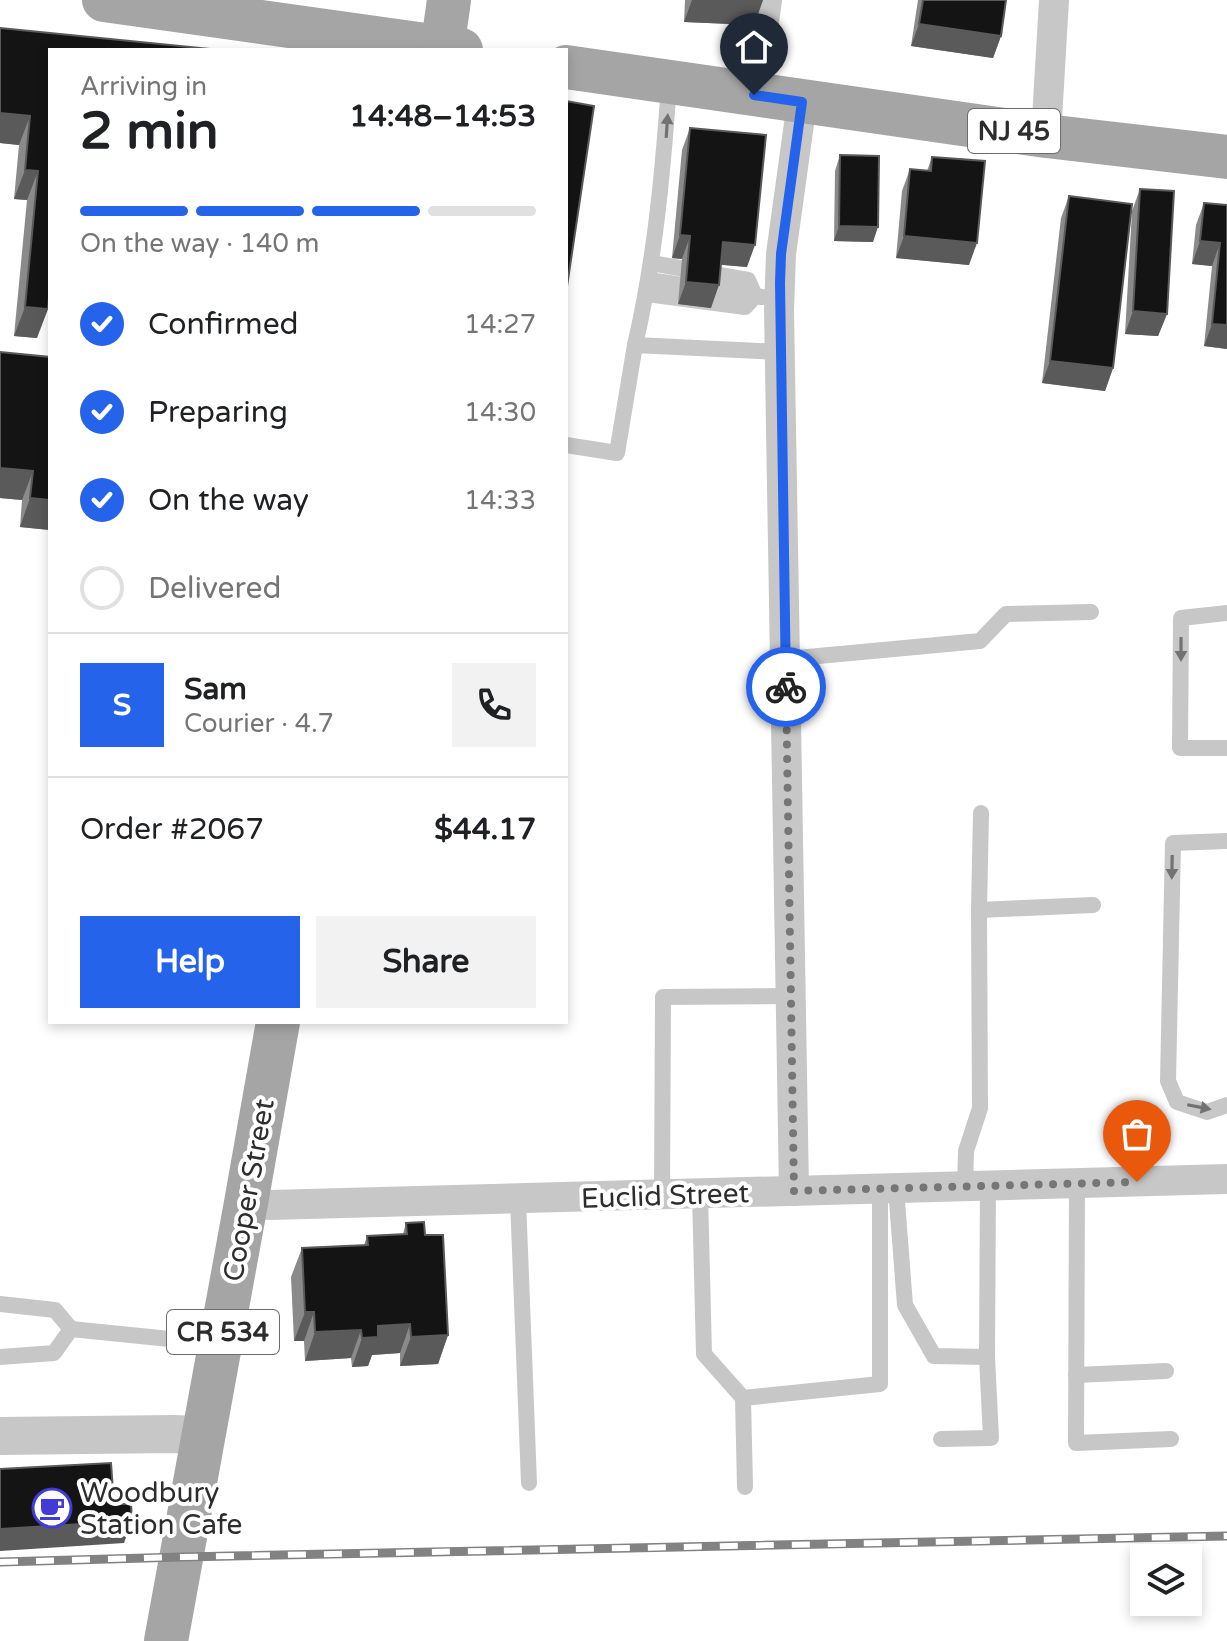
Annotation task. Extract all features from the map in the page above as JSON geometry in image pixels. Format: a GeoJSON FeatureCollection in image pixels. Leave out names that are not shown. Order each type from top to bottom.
{"type":"FeatureCollection","features":[{"type":"Feature","properties":{"kind":"main road"},"geometry":{"type":"LineString","coordinates":[[104,0],[442,48]]}},
{"type":"Feature","properties":{"kind":"main road"},"geometry":{"type":"LineString","coordinates":[[449,0],[449,48]]}},
{"type":"Feature","properties":{"kind":"main road","name":"NJ 45"},"geometry":{"type":"LineString","coordinates":[[568,67],[1046,136],[1227,157]]}},
{"type":"Feature","properties":{"kind":"main road","name":"Cooper Street"},"geometry":{"type":"LineString","coordinates":[[166,1641],[278,1024]]}},
{"type":"Feature","properties":{"kind":"street"},"geometry":{"type":"LineString","coordinates":[[754,95],[767,0]]}},
{"type":"Feature","properties":{"kind":"street"},"geometry":{"type":"LineString","coordinates":[[1046,136],[1054,0]]}},
{"type":"Feature","properties":{"kind":"street"},"geometry":{"type":"LineString","coordinates":[[794,1191],[780,352],[767,298],[781,254],[802,102]]}},
{"type":"Feature","properties":{"kind":"street","name":"Euclid Street"},"geometry":{"type":"LineString","coordinates":[[246,1203],[518,1199],[1227,1179]]}},
{"type":"Feature","properties":{"kind":"street"},"geometry":{"type":"LineString","coordinates":[[0,1436],[204,1435]]}},
{"type":"Feature","properties":{"kind":"lane"},"geometry":{"type":"LineString","coordinates":[[568,445],[617,453],[649,279],[670,82]]}},
{"type":"Feature","properties":{"kind":"lane"},"geometry":{"type":"LineString","coordinates":[[649,279],[748,280],[767,298],[745,307],[649,279]]}},
{"type":"Feature","properties":{"kind":"lane"},"geometry":{"type":"LineString","coordinates":[[635,345],[780,352]]}},
{"type":"Feature","properties":{"kind":"lane"},"geometry":{"type":"LineString","coordinates":[[786,659],[980,641],[1006,614],[1091,612]]}},
{"type":"Feature","properties":{"kind":"lane"},"geometry":{"type":"LineString","coordinates":[[1227,613],[1181,618],[1180,748],[1227,748]]}},
{"type":"Feature","properties":{"kind":"lane"},"geometry":{"type":"LineString","coordinates":[[941,1439],[991,1438],[976,1186],[966,1151],[980,1108],[981,813]]}},
{"type":"Feature","properties":{"kind":"lane"},"geometry":{"type":"LineString","coordinates":[[1227,841],[1173,843],[1168,1081],[1177,1102],[1207,1112],[1227,1105]]}},
{"type":"Feature","properties":{"kind":"lane"},"geometry":{"type":"LineString","coordinates":[[979,910],[1093,905]]}},
{"type":"Feature","properties":{"kind":"lane"},"geometry":{"type":"LineString","coordinates":[[662,1195],[663,997],[791,996]]}},
{"type":"Feature","properties":{"kind":"lane"},"geometry":{"type":"LineString","coordinates":[[1077,1183],[1076,1443],[1171,1439]]}},
{"type":"Feature","properties":{"kind":"lane"},"geometry":{"type":"LineString","coordinates":[[888,1189],[905,1305],[934,1356],[987,1357]]}},
{"type":"Feature","properties":{"kind":"lane"},"geometry":{"type":"LineString","coordinates":[[743,1398],[880,1384],[888,1189]]}},
{"type":"Feature","properties":{"kind":"lane"},"geometry":{"type":"LineString","coordinates":[[700,1194],[704,1354],[743,1398],[745,1487]]}},
{"type":"Feature","properties":{"kind":"lane"},"geometry":{"type":"LineString","coordinates":[[518,1199],[529,1483]]}},
{"type":"Feature","properties":{"kind":"lane"},"geometry":{"type":"LineString","coordinates":[[0,1304],[55,1310],[71,1329],[220,1344]]}},
{"type":"Feature","properties":{"kind":"lane"},"geometry":{"type":"LineString","coordinates":[[0,1357],[54,1353],[71,1329]]}},
{"type":"Feature","properties":{"kind":"lane"},"geometry":{"type":"LineString","coordinates":[[1076,1375],[1166,1371]]}},
{"type":"Feature","properties":{"kind":"building"},"geometry":{"type":"Polygon","coordinates":[[[923,0],[1006,0],[1001,36],[919,24],[923,0]]]}},
{"type":"Feature","properties":{"kind":"building"},"geometry":{"type":"Polygon","coordinates":[[[0,28],[200,48],[48,48],[48,309],[25,307],[38,171],[25,170],[30,116],[0,113],[0,28]]]}},
{"type":"Feature","properties":{"kind":"building"},"geometry":{"type":"Polygon","coordinates":[[[568,101],[594,106],[568,280],[568,101]]]}},
{"type":"Feature","properties":{"kind":"building"},"geometry":{"type":"Polygon","coordinates":[[[690,128],[766,135],[755,245],[723,242],[719,285],[686,282],[690,236],[680,235],[690,128]]]}},
{"type":"Feature","properties":{"kind":"building"},"geometry":{"type":"Polygon","coordinates":[[[840,155],[879,156],[878,227],[839,226],[840,155]]]}},
{"type":"Feature","properties":{"kind":"building"},"geometry":{"type":"Polygon","coordinates":[[[932,157],[985,161],[977,243],[904,236],[910,169],[931,171],[932,157]]]}},
{"type":"Feature","properties":{"kind":"building"},"geometry":{"type":"Polygon","coordinates":[[[1140,189],[1174,191],[1167,314],[1133,311],[1140,189]]]}},
{"type":"Feature","properties":{"kind":"building"},"geometry":{"type":"Polygon","coordinates":[[[1069,196],[1132,204],[1113,368],[1050,361],[1069,196]]]}},
{"type":"Feature","properties":{"kind":"building"},"geometry":{"type":"Polygon","coordinates":[[[1204,203],[1227,205],[1227,325],[1212,324],[1220,243],[1200,241],[1204,203]]]}},
{"type":"Feature","properties":{"kind":"building"},"geometry":{"type":"Polygon","coordinates":[[[0,352],[48,357],[48,500],[30,498],[33,471],[0,468],[0,352]]]}},
{"type":"Feature","properties":{"kind":"building"},"geometry":{"type":"Polygon","coordinates":[[[424,1222],[425,1235],[443,1235],[448,1335],[411,1337],[410,1324],[378,1326],[378,1337],[362,1338],[361,1330],[315,1332],[314,1312],[305,1312],[302,1248],[368,1245],[367,1236],[407,1234],[406,1223],[424,1222]]]}},
{"type":"Feature","properties":{"kind":"building"},"geometry":{"type":"Polygon","coordinates":[[[111,1463],[114,1504],[131,1504],[132,1521],[0,1529],[0,1469],[111,1463]]]}},
{"type":"Feature","properties":{"kind":"railway"},"geometry":{"type":"LineString","coordinates":[[0,1562],[1227,1536]]}},
{"type":"Feature","properties":{"kind":"way so far"},"geometry":{"type":"LineString","coordinates":[[786,687],[794,1191],[1137,1182]]}},
{"type":"Feature","properties":{"kind":"place","name":"Woodbury Station Cafe"},"geometry":{"type":"Point","coordinates":[52,1508]}},
{"type":"Feature","properties":{"kind":"route"},"geometry":{"type":"LineString","coordinates":[[754,95],[802,102],[781,254],[779,309],[786,687]]}}]}
